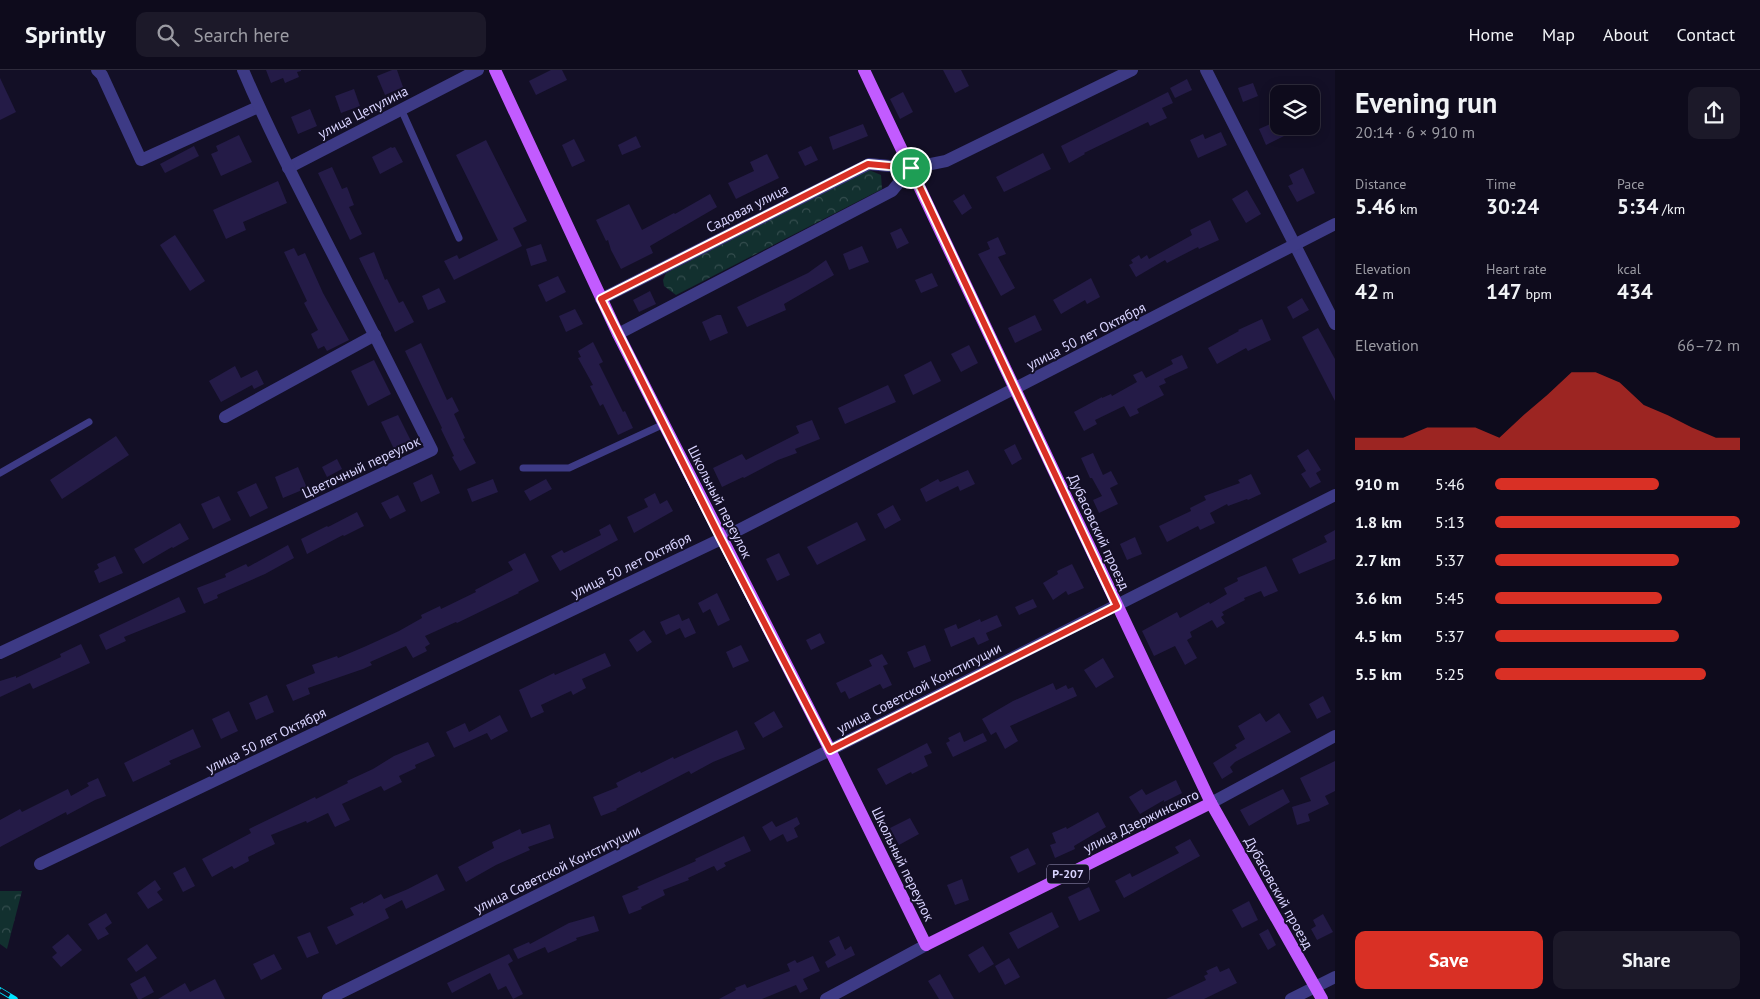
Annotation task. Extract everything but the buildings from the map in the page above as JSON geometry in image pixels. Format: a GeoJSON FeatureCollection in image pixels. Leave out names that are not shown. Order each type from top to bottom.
{"type":"FeatureCollection","features":[{"type":"Feature","properties":{"kind":"main road","name":"Школьный переулок"},"geometry":{"type":"LineString","coordinates":[[494,70],[618,334],[830,750],[926,945]]}},
{"type":"Feature","properties":{"kind":"main road","name":"Дубасовский проезд"},"geometry":{"type":"LineString","coordinates":[[864,70],[1211,803],[1322,999]]}},
{"type":"Feature","properties":{"kind":"main road","name":"улица Дзержинского"},"geometry":{"type":"LineString","coordinates":[[926,945],[1211,803]]}},
{"type":"Feature","properties":{"kind":"street"},"geometry":{"type":"LineString","coordinates":[[97,70],[102,75],[141,160],[258,107]]}},
{"type":"Feature","properties":{"kind":"street","name":"Цветочный переулок"},"geometry":{"type":"LineString","coordinates":[[0,653],[432,450],[375,335],[288,168],[258,107],[243,70]]}},
{"type":"Feature","properties":{"kind":"street","name":"улица Цепулина"},"geometry":{"type":"LineString","coordinates":[[288,168],[478,70]]}},
{"type":"Feature","properties":{"kind":"street","name":"Садовая улица"},"geometry":{"type":"LineString","coordinates":[[601,299],[868,164],[911,168],[946,161],[1132,70]]}},
{"type":"Feature","properties":{"kind":"street"},"geometry":{"type":"LineString","coordinates":[[1206,70],[1335,324]]}},
{"type":"Feature","properties":{"kind":"street"},"geometry":{"type":"LineString","coordinates":[[618,334],[892,192],[911,168]]}},
{"type":"Feature","properties":{"kind":"street","name":"улица 50 лет Октября"},"geometry":{"type":"LineString","coordinates":[[40,864],[721,539],[1015,390],[1335,224]]}},
{"type":"Feature","properties":{"kind":"street"},"geometry":{"type":"LineString","coordinates":[[225,417],[375,335]]}},
{"type":"Feature","properties":{"kind":"street","name":"улица Советской Конституции"},"geometry":{"type":"LineString","coordinates":[[328,999],[830,750],[1335,495]]}},
{"type":"Feature","properties":{"kind":"street","name":"улица Дзержинского"},"geometry":{"type":"LineString","coordinates":[[1211,803],[1335,736]]}},
{"type":"Feature","properties":{"kind":"street","name":"улица Дзержинского"},"geometry":{"type":"LineString","coordinates":[[826,999],[926,945]]}},
{"type":"Feature","properties":{"kind":"street"},"geometry":{"type":"LineString","coordinates":[[1291,999],[1335,977]]}},
{"type":"Feature","properties":{"kind":"lane"},"geometry":{"type":"LineString","coordinates":[[402,109],[459,238]]}},
{"type":"Feature","properties":{"kind":"lane"},"geometry":{"type":"LineString","coordinates":[[0,473],[89,422]]}},
{"type":"Feature","properties":{"kind":"lane"},"geometry":{"type":"LineString","coordinates":[[523,468],[570,468],[664,424]]}},
{"type":"Feature","properties":{"kind":"green space"},"geometry":{"type":"Polygon","coordinates":[[[869,170],[881,175],[882,189],[676,295],[664,286],[663,280],[666,273],[869,170]]]}},
{"type":"Feature","properties":{"kind":"green space"},"geometry":{"type":"Polygon","coordinates":[[[0,891],[22,891],[7,949],[0,944],[0,891]]]}},
{"type":"Feature","properties":{"kind":"railway"},"geometry":{"type":"LineString","coordinates":[[0,990],[15,999]]}},
{"type":"Feature","properties":{"kind":"route"},"geometry":{"type":"LineString","coordinates":[[868,164],[911,168],[1117,606],[830,750],[721,539],[601,299],[868,164]]}}]}
